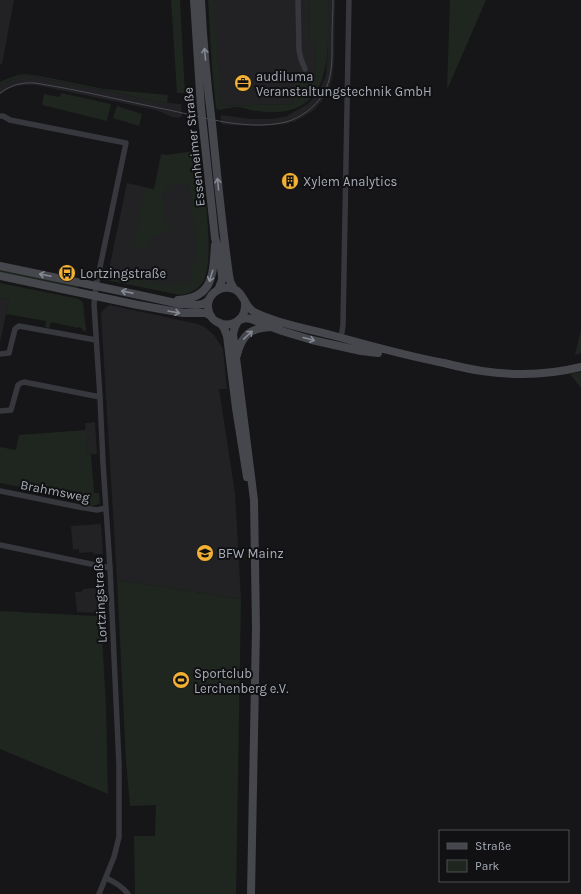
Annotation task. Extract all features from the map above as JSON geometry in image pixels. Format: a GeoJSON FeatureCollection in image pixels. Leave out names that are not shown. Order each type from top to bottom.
{"type":"FeatureCollection","features":[{"type":"Feature","properties":{"kind":"main road","name":"Essenheimer Straße"},"geometry":{"type":"LineString","coordinates":[[194,0],[201,108],[216,238],[222,276],[218,290]]}},
{"type":"Feature","properties":{"kind":"main road","name":"Essenheimer Straße"},"geometry":{"type":"LineString","coordinates":[[201,0],[209,101],[222,223],[229,276],[234,289]]}},
{"type":"Feature","properties":{"kind":"main road"},"geometry":{"type":"LineString","coordinates":[[157,299],[189,299],[196,296],[206,288],[213,271],[216,238]]}},
{"type":"Feature","properties":{"kind":"main road"},"geometry":{"type":"LineString","coordinates":[[0,266],[180,304],[197,306],[209,300]]}},
{"type":"Feature","properties":{"kind":"main road"},"geometry":{"type":"LineString","coordinates":[[0,276],[182,313],[206,313],[220,323],[228,325],[245,318],[251,319],[312,340],[361,350],[411,356]]}},
{"type":"Feature","properties":{"kind":"main road"},"geometry":{"type":"LineString","coordinates":[[211,316],[208,308],[209,300],[218,290],[226,287],[234,289],[242,294],[245,303],[244,312],[234,330],[236,358],[253,487],[255,535],[256,628],[251,894]]}},
{"type":"Feature","properties":{"kind":"main road"},"geometry":{"type":"LineString","coordinates":[[245,303],[254,312],[297,327],[411,356],[482,371],[508,374],[526,374],[550,373],[581,367]]}},
{"type":"Feature","properties":{"kind":"main road"},"geometry":{"type":"LineString","coordinates":[[220,323],[227,336],[255,535]]}},
{"type":"Feature","properties":{"kind":"main road"},"geometry":{"type":"LineString","coordinates":[[236,358],[241,343],[247,335],[258,328],[272,327]]}},
{"type":"Feature","properties":{"kind":"street"},"geometry":{"type":"LineString","coordinates":[[298,0],[298,50],[300,59],[305,69]]}},
{"type":"Feature","properties":{"kind":"street"},"geometry":{"type":"LineString","coordinates":[[341,338],[343,317],[349,0]]}},
{"type":"Feature","properties":{"kind":"street","name":"Lortzingstraße"},"geometry":{"type":"LineString","coordinates":[[0,116],[10,120],[126,143],[96,286],[94,304],[110,568],[119,765],[119,836],[114,857],[99,894]]}},
{"type":"Feature","properties":{"kind":"street"},"geometry":{"type":"LineString","coordinates":[[0,354],[9,353],[15,329],[19,326],[96,340]]}},
{"type":"Feature","properties":{"kind":"street"},"geometry":{"type":"LineString","coordinates":[[0,411],[11,410],[18,385],[24,382],[100,397]]}},
{"type":"Feature","properties":{"kind":"street","name":"Brahmsweg"},"geometry":{"type":"LineString","coordinates":[[0,491],[97,510],[106,508]]}},
{"type":"Feature","properties":{"kind":"street"},"geometry":{"type":"LineString","coordinates":[[0,545],[110,568]]}},
{"type":"Feature","properties":{"kind":"street"},"geometry":{"type":"LineString","coordinates":[[106,878],[125,889],[128,894]]}},
{"type":"Feature","properties":{"kind":"shaded area"},"geometry":{"type":"Polygon","coordinates":[[[0,0],[14,0],[2,64],[0,64],[0,0]]]}},
{"type":"Feature","properties":{"kind":"shaded area"},"geometry":{"type":"Polygon","coordinates":[[[208,0],[310,0],[309,38],[314,44],[316,55],[315,82],[294,104],[221,106],[208,0]]]}},
{"type":"Feature","properties":{"kind":"shaded area"},"geometry":{"type":"Polygon","coordinates":[[[328,0],[335,0],[334,64],[329,90],[321,102],[314,110],[303,117],[286,124],[263,126],[221,124],[221,115],[251,119],[272,119],[287,116],[306,105],[315,97],[326,75],[328,47],[328,0]]]}},
{"type":"Feature","properties":{"kind":"shaded area"},"geometry":{"type":"Polygon","coordinates":[[[26,75],[167,103],[181,104],[182,116],[179,118],[172,117],[156,110],[36,85],[16,86],[8,89],[0,95],[0,85],[26,75]]]}},
{"type":"Feature","properties":{"kind":"shaded area"},"geometry":{"type":"Polygon","coordinates":[[[196,151],[205,277],[202,282],[197,289],[180,295],[107,280],[127,183],[154,189],[161,154],[167,155],[196,151]]]}},
{"type":"Feature","properties":{"kind":"shaded area"},"geometry":{"type":"Polygon","coordinates":[[[0,298],[9,300],[0,342],[0,298]]]}},
{"type":"Feature","properties":{"kind":"shaded area"},"geometry":{"type":"Polygon","coordinates":[[[110,305],[198,324],[206,328],[214,335],[223,349],[227,389],[219,389],[235,493],[241,599],[117,580],[101,313],[110,305]]]}},
{"type":"Feature","properties":{"kind":"shaded area"},"geometry":{"type":"Polygon","coordinates":[[[95,422],[97,454],[87,455],[85,423],[95,422]]]}},
{"type":"Feature","properties":{"kind":"shaded area"},"geometry":{"type":"Polygon","coordinates":[[[101,524],[103,554],[93,554],[93,552],[79,553],[79,549],[73,550],[71,526],[101,524]]]}},
{"type":"Feature","properties":{"kind":"shaded area"},"geometry":{"type":"Polygon","coordinates":[[[105,587],[107,616],[96,616],[96,613],[77,612],[75,592],[81,592],[83,589],[105,587]]]}},
{"type":"Feature","properties":{"kind":"green space"},"geometry":{"type":"Polygon","coordinates":[[[171,0],[180,0],[185,93],[177,93],[171,0]]]}},
{"type":"Feature","properties":{"kind":"green space"},"geometry":{"type":"Polygon","coordinates":[[[208,0],[214,0],[221,106],[294,104],[294,83],[315,82],[316,55],[314,44],[309,38],[310,0],[328,0],[327,54],[324,71],[319,87],[309,100],[295,108],[276,112],[254,111],[236,107],[218,110],[216,108],[212,68],[208,0]]]}},
{"type":"Feature","properties":{"kind":"green space"},"geometry":{"type":"Polygon","coordinates":[[[450,0],[486,0],[447,90],[450,0]]]}},
{"type":"Feature","properties":{"kind":"green space"},"geometry":{"type":"Polygon","coordinates":[[[25,74],[104,89],[168,95],[167,103],[26,75],[0,85],[0,82],[6,79],[25,74]]]}},
{"type":"Feature","properties":{"kind":"green space"},"geometry":{"type":"Polygon","coordinates":[[[61,93],[111,104],[107,121],[42,105],[44,94],[60,97],[61,93]]]}},
{"type":"Feature","properties":{"kind":"green space"},"geometry":{"type":"Polygon","coordinates":[[[117,106],[142,114],[139,126],[113,118],[117,106]]]}},
{"type":"Feature","properties":{"kind":"green space"},"geometry":{"type":"Polygon","coordinates":[[[196,151],[200,154],[208,220],[209,239],[207,271],[203,282],[193,291],[180,295],[107,280],[109,268],[114,276],[170,286],[175,282],[182,285],[190,283],[192,277],[190,270],[191,267],[197,263],[189,184],[166,185],[167,192],[162,192],[165,225],[170,225],[170,228],[152,238],[140,252],[141,247],[133,246],[145,188],[154,190],[162,154],[166,155],[196,151]]]}},
{"type":"Feature","properties":{"kind":"green space"},"geometry":{"type":"Polygon","coordinates":[[[0,269],[79,284],[77,290],[0,273],[0,269]]]}},
{"type":"Feature","properties":{"kind":"green space"},"geometry":{"type":"Polygon","coordinates":[[[0,283],[79,299],[83,303],[86,329],[85,332],[80,327],[78,328],[51,322],[49,328],[45,327],[46,321],[6,314],[9,300],[0,298],[0,283]]]}},
{"type":"Feature","properties":{"kind":"green space"},"geometry":{"type":"Polygon","coordinates":[[[581,330],[581,353],[575,355],[581,330]]]}},
{"type":"Feature","properties":{"kind":"green space"},"geometry":{"type":"Polygon","coordinates":[[[581,372],[581,388],[570,374],[581,372]]]}},
{"type":"Feature","properties":{"kind":"green space"},"geometry":{"type":"Polygon","coordinates":[[[86,430],[87,455],[91,455],[94,493],[99,493],[100,503],[94,506],[88,505],[87,500],[0,483],[0,447],[16,450],[19,435],[86,430]]]}},
{"type":"Feature","properties":{"kind":"green space","name":"Sportclub Lerchenberg e.V."},"geometry":{"type":"Polygon","coordinates":[[[117,580],[241,599],[236,894],[135,894],[134,836],[155,836],[156,805],[130,806],[126,761],[117,580]]]}},
{"type":"Feature","properties":{"kind":"green space"},"geometry":{"type":"Polygon","coordinates":[[[0,611],[107,616],[101,617],[106,706],[108,794],[0,749],[0,611]]]}},
{"type":"Feature","properties":{"kind":"tram line"},"geometry":{"type":"LineString","coordinates":[[0,93],[17,85],[35,83],[85,92],[212,120],[257,125],[286,122],[301,115],[315,105],[326,89],[332,62],[333,0]]}},
{"type":"Feature","properties":{"kind":"place","name":"audiluma Veranstaltungstechnik GmbH"},"geometry":{"type":"Point","coordinates":[243,83]}},
{"type":"Feature","properties":{"kind":"place","name":"Xylem Analytics"},"geometry":{"type":"Point","coordinates":[290,181]}},
{"type":"Feature","properties":{"kind":"place","name":"Lortzingstraße"},"geometry":{"type":"Point","coordinates":[67,273]}},
{"type":"Feature","properties":{"kind":"place","name":"BFW Mainz"},"geometry":{"type":"Point","coordinates":[205,553]}},
{"type":"Feature","properties":{"kind":"place","name":"Sportclub Lerchenberg e.V."},"geometry":{"type":"Point","coordinates":[181,680]}}]}
